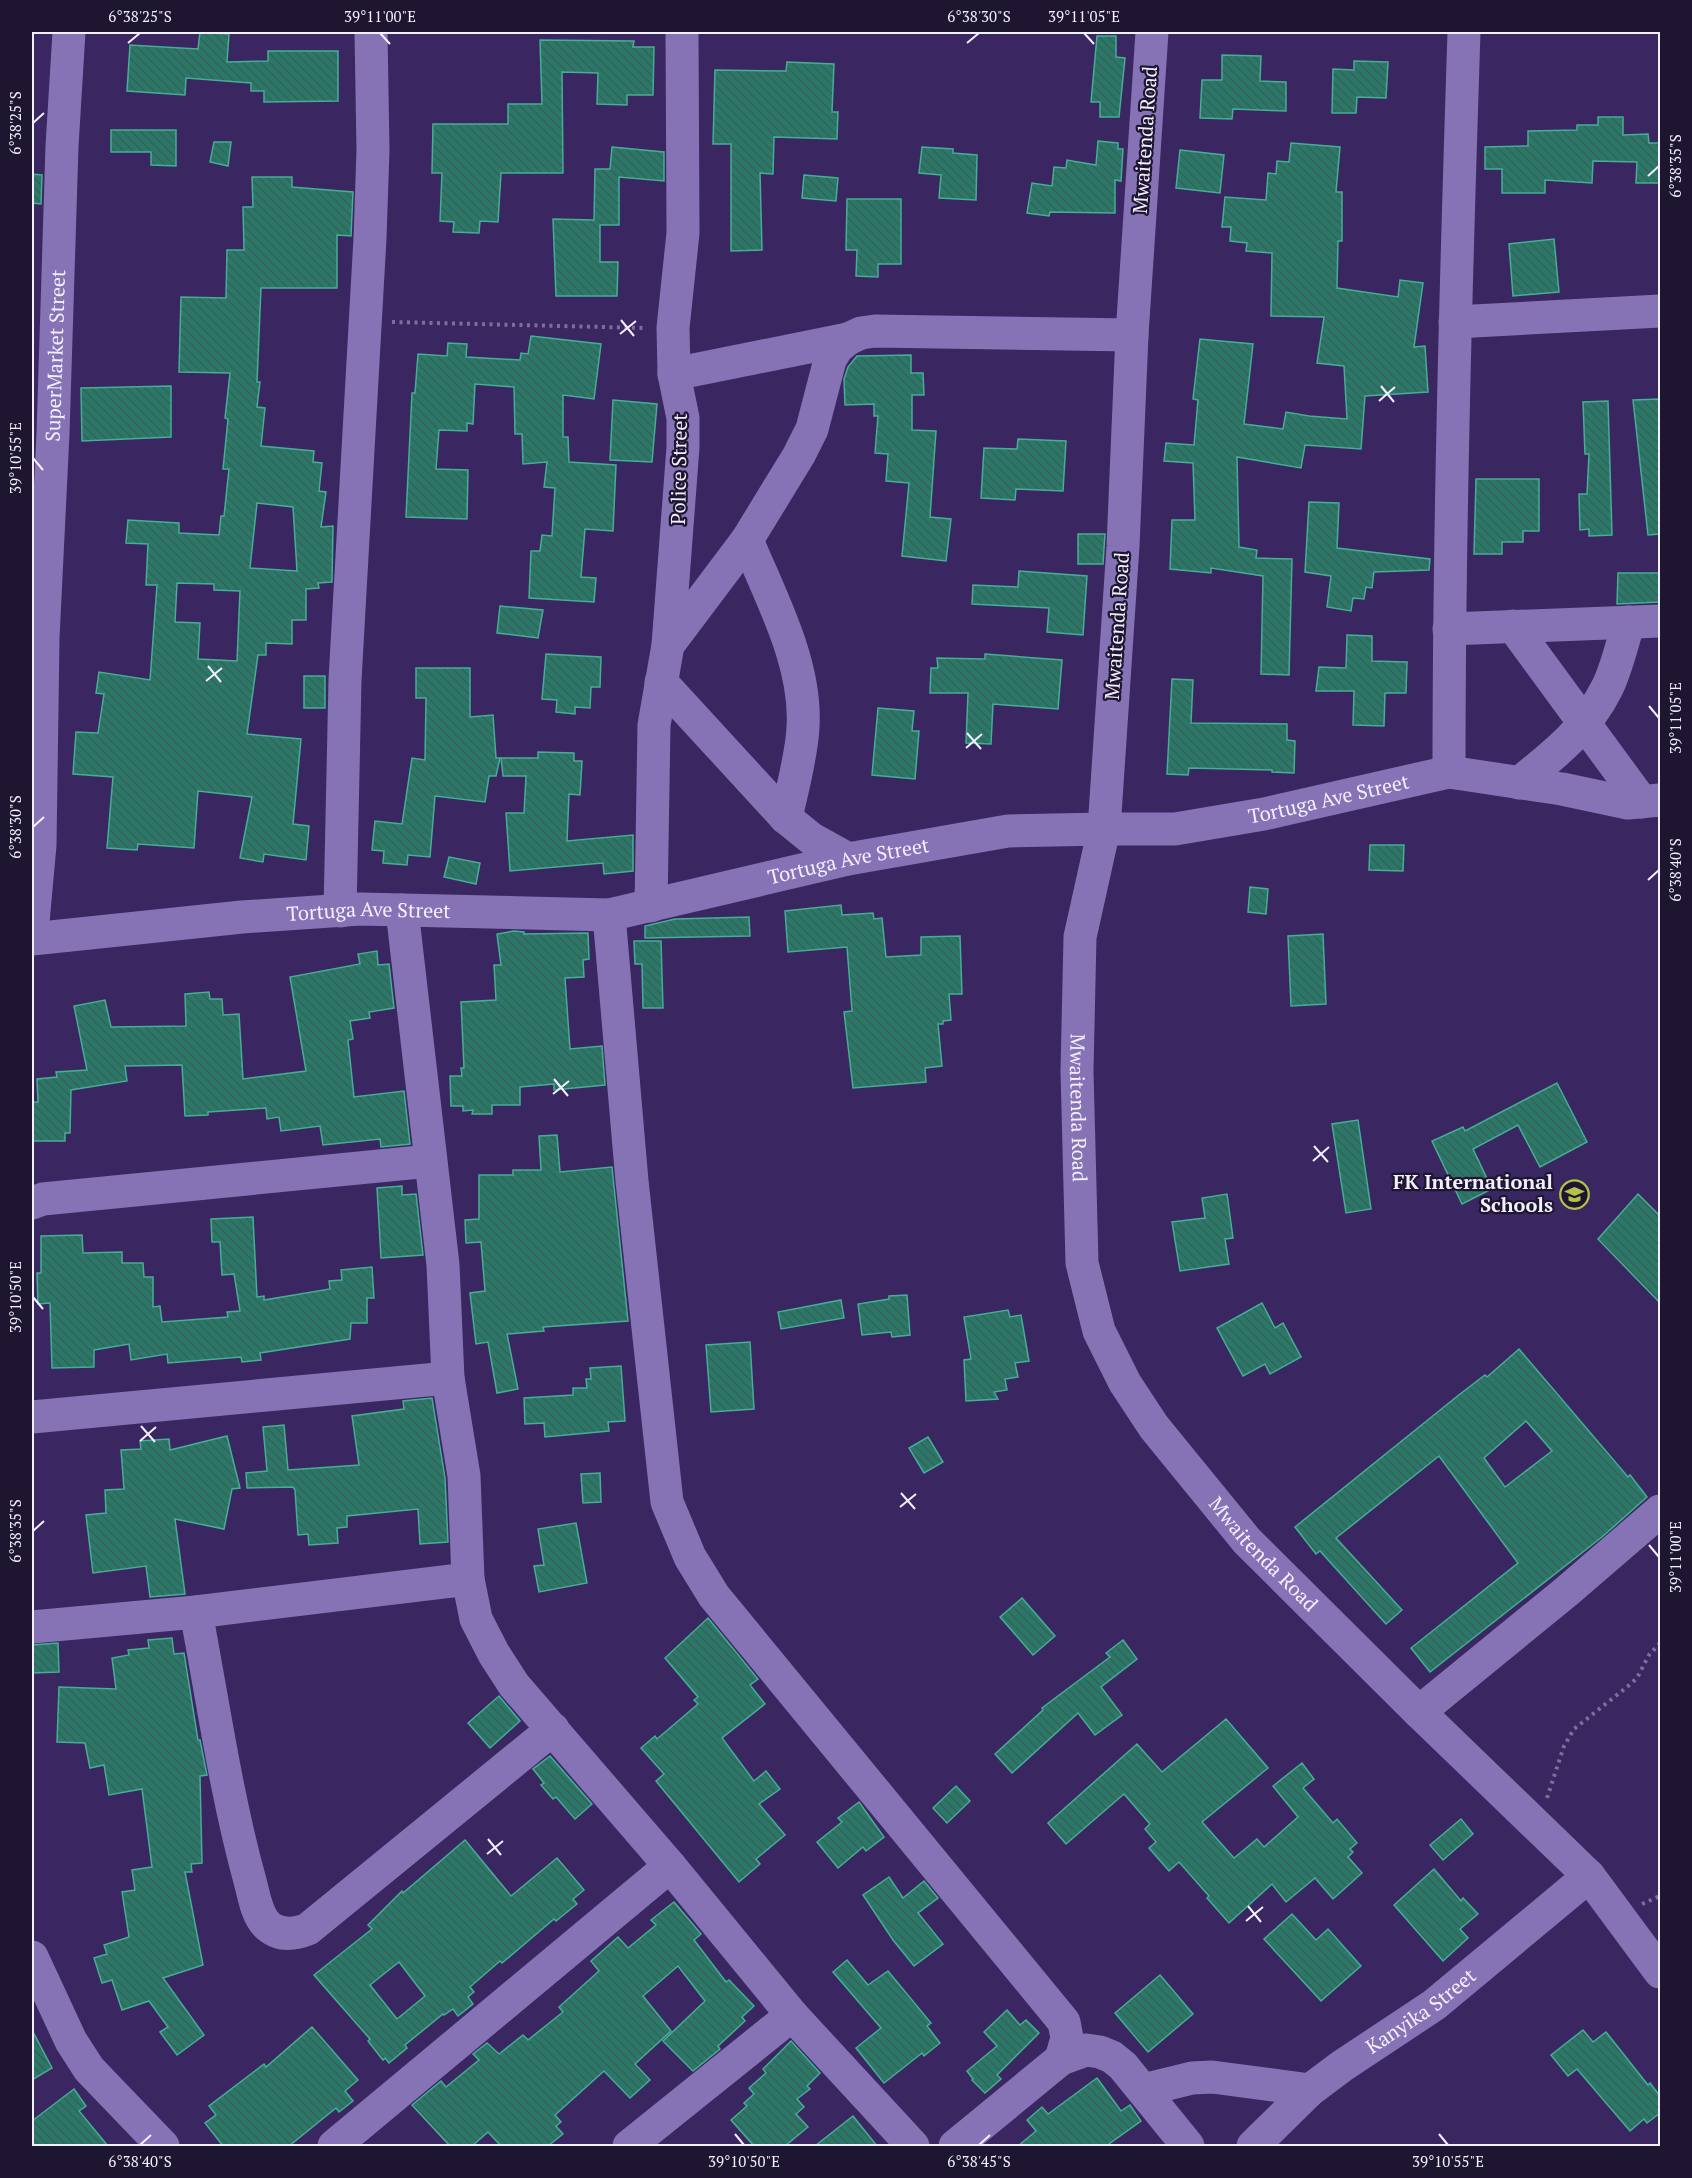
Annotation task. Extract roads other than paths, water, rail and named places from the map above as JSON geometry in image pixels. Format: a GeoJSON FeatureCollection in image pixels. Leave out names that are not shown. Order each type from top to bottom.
{"type":"FeatureCollection","features":[{"type":"Feature","properties":{"kind":"street","name":"SuperMarket Street"},"geometry":{"type":"LineString","coordinates":[[32,933],[40,845],[43,638],[53,434],[62,146],[69,32]]}},
{"type":"Feature","properties":{"kind":"street"},"geometry":{"type":"LineString","coordinates":[[340,911],[345,680],[373,150],[371,32]]}},
{"type":"Feature","properties":{"kind":"street","name":"Police Street"},"geometry":{"type":"LineString","coordinates":[[651,906],[654,725],[668,645],[683,447],[683,418],[674,374],[673,328],[683,233],[682,32]]}},
{"type":"Feature","properties":{"kind":"street","name":"Mwaitenda Road"},"geometry":{"type":"LineString","coordinates":[[1152,32],[1132,335],[1123,546],[1104,828],[1080,937],[1077,1071],[1082,1263],[1099,1331],[1125,1383],[1154,1427],[1247,1541],[1419,1712],[1589,1876],[1660,1972]]}},
{"type":"Feature","properties":{"kind":"street"},"geometry":{"type":"LineString","coordinates":[[1449,772],[1449,629],[1455,322],[1464,32]]}},
{"type":"Feature","properties":{"kind":"street"},"geometry":{"type":"LineString","coordinates":[[1455,322],[1660,311]]}},
{"type":"Feature","properties":{"kind":"street"},"geometry":{"type":"LineString","coordinates":[[674,374],[848,339],[861,333],[875,331],[1132,335]]}},
{"type":"Feature","properties":{"kind":"street"},"geometry":{"type":"LineString","coordinates":[[668,645],[747,540],[799,455],[812,429],[830,360],[837,348],[848,339]]}},
{"type":"Feature","properties":{"kind":"street"},"geometry":{"type":"LineString","coordinates":[[747,540],[784,627],[802,689],[803,728],[786,818]]}},
{"type":"Feature","properties":{"kind":"street"},"geometry":{"type":"LineString","coordinates":[[1449,629],[1645,621]]}},
{"type":"Feature","properties":{"kind":"street"},"geometry":{"type":"LineString","coordinates":[[1519,783],[1565,745],[1585,724],[1645,621]]}},
{"type":"Feature","properties":{"kind":"street"},"geometry":{"type":"LineString","coordinates":[[1513,626],[1585,724],[1656,804]]}},
{"type":"Feature","properties":{"kind":"street"},"geometry":{"type":"LineString","coordinates":[[661,682],[786,818],[812,839],[848,859]]}},
{"type":"Feature","properties":{"kind":"street","name":"Tortuga Ave Street"},"geometry":{"type":"LineString","coordinates":[[32,939],[242,917],[360,909],[609,915],[848,859],[1008,831],[1104,828],[1175,829],[1275,812],[1449,772],[1562,789],[1628,803],[1656,804]]}},
{"type":"Feature","properties":{"kind":"street"},"geometry":{"type":"LineString","coordinates":[[402,910],[443,1265],[448,1378],[464,1476],[468,1579],[476,1619],[494,1654],[514,1685],[670,1866],[792,2015],[913,2146]]}},
{"type":"Feature","properties":{"kind":"street"},"geometry":{"type":"LineString","coordinates":[[609,915],[632,1181],[667,1502],[690,1557],[714,1596],[1064,2022],[1067,2038],[1061,2059]]}},
{"type":"Feature","properties":{"kind":"street"},"geometry":{"type":"LineString","coordinates":[[32,946],[32,951]]}},
{"type":"Feature","properties":{"kind":"street"},"geometry":{"type":"LineString","coordinates":[[32,1203],[43,1199],[430,1161]]}},
{"type":"Feature","properties":{"kind":"street"},"geometry":{"type":"LineString","coordinates":[[32,1417],[448,1378]]}},
{"type":"Feature","properties":{"kind":"street"},"geometry":{"type":"LineString","coordinates":[[1419,1712],[1566,1592],[1660,1511]]}},
{"type":"Feature","properties":{"kind":"street"},"geometry":{"type":"LineString","coordinates":[[32,1627],[196,1612],[468,1579]]}},
{"type":"Feature","properties":{"kind":"street"},"geometry":{"type":"LineString","coordinates":[[196,1612],[240,1845],[259,1913],[265,1923],[285,1934],[308,1929],[553,1729]]}},
{"type":"Feature","properties":{"kind":"street"},"geometry":{"type":"LineString","coordinates":[[334,2146],[670,1866]]}},
{"type":"Feature","properties":{"kind":"street","name":"Kanyika Street"},"geometry":{"type":"LineString","coordinates":[[1253,2146],[1310,2090],[1434,2005],[1589,1876]]}},
{"type":"Feature","properties":{"kind":"street"},"geometry":{"type":"LineString","coordinates":[[32,1957],[71,2041],[89,2069],[163,2146]]}},
{"type":"Feature","properties":{"kind":"street"},"geometry":{"type":"LineString","coordinates":[[629,2146],[792,2015]]}},
{"type":"Feature","properties":{"kind":"street"},"geometry":{"type":"LineString","coordinates":[[956,2146],[1061,2059],[1086,2050],[1113,2057],[1188,2146]]}},
{"type":"Feature","properties":{"kind":"street"},"geometry":{"type":"LineString","coordinates":[[1143,2090],[1192,2078],[1212,2077],[1310,2090]]}},
{"type":"Feature","properties":{"kind":"place","name":"FK International Schools"},"geometry":{"type":"Point","coordinates":[1574,1194]}}]}
